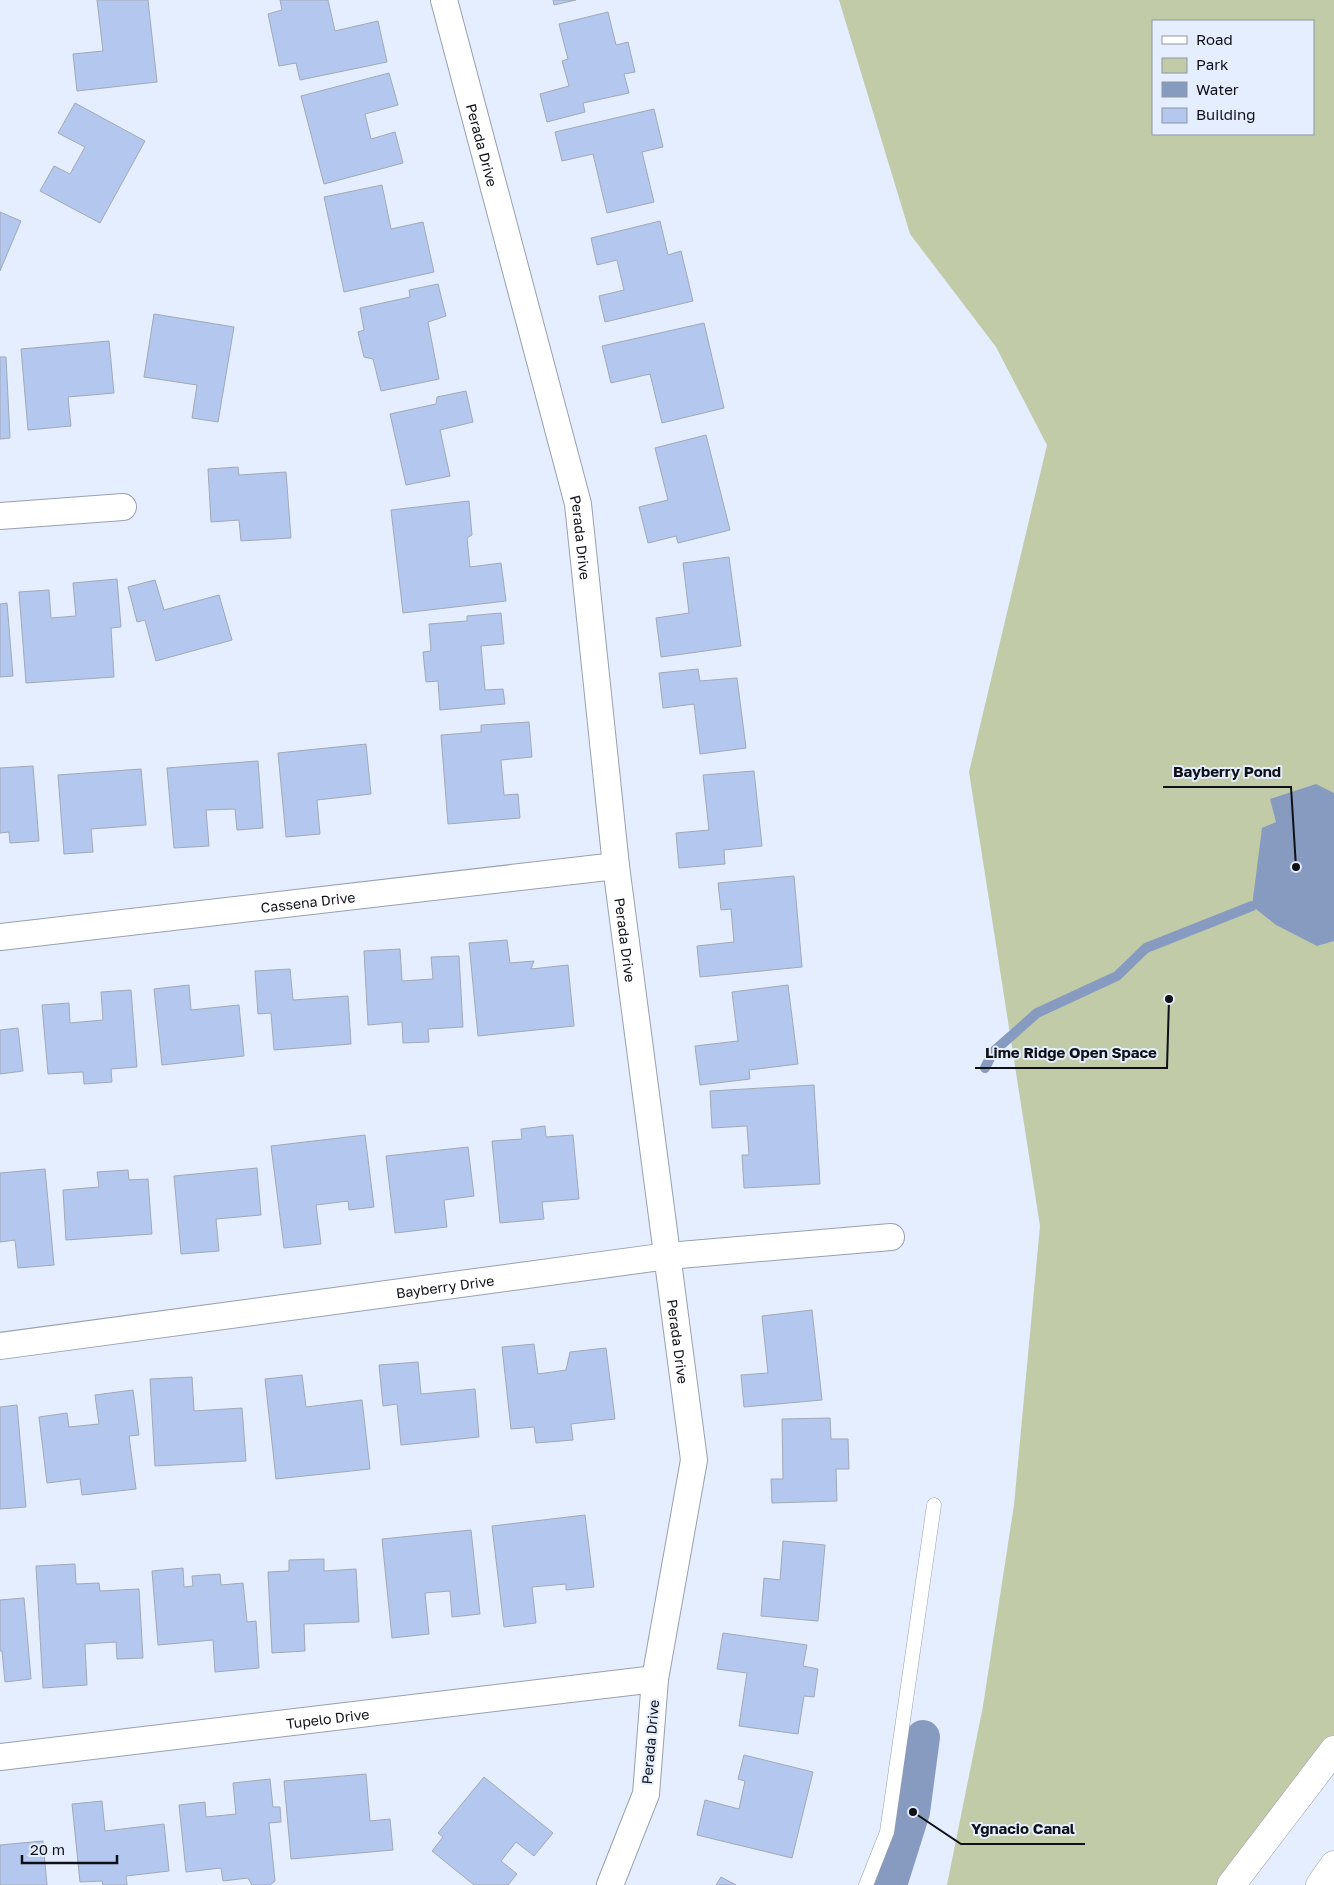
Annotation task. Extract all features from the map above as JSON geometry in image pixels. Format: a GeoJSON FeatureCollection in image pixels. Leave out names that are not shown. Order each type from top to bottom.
{"type":"FeatureCollection","features":[{"type":"Feature","properties":{"kind":"highway"},"geometry":{"type":"LineString","coordinates":[[1231,1885],[1334,1750]]}},
{"type":"Feature","properties":{"kind":"highway"},"geometry":{"type":"LineString","coordinates":[[1320,1885],[1334,1865]]}},
{"type":"Feature","properties":{"kind":"street","name":"Perada Drive"},"geometry":{"type":"LineString","coordinates":[[444,0],[578,504],[616,866],[694,1460],[655,1678],[646,1794],[610,1885]]}},
{"type":"Feature","properties":{"kind":"street"},"geometry":{"type":"LineString","coordinates":[[0,516],[123,507]]}},
{"type":"Feature","properties":{"kind":"street","name":"Cassena Drive"},"geometry":{"type":"LineString","coordinates":[[0,937],[616,866]]}},
{"type":"Feature","properties":{"kind":"street","name":"Bayberry Drive"},"geometry":{"type":"LineString","coordinates":[[0,1346],[668,1256],[891,1237]]}},
{"type":"Feature","properties":{"kind":"street","name":"Tupelo Drive"},"geometry":{"type":"LineString","coordinates":[[0,1757],[655,1678]]}},
{"type":"Feature","properties":{"kind":"lane"},"geometry":{"type":"LineString","coordinates":[[866,1885],[887,1832],[934,1505]]}},
{"type":"Feature","properties":{"kind":"green space"},"geometry":{"type":"Polygon","coordinates":[[[839,0],[1334,0],[1334,1750],[1231,1885],[947,1885],[983,1706],[1014,1505],[1040,1226],[969,772],[1047,445],[996,347],[910,234],[839,0]]]}},
{"type":"Feature","properties":{"kind":"water"},"geometry":{"type":"Polygon","coordinates":[[[1316,784],[1334,793],[1334,941],[1317,946],[1276,925],[1252,906],[1262,828],[1276,822],[1270,799],[1316,784]]]}},
{"type":"Feature","properties":{"kind":"building"},"geometry":{"type":"Polygon","coordinates":[[[97,0],[148,0],[157,82],[77,91],[73,54],[103,51],[97,0]]]}},
{"type":"Feature","properties":{"kind":"building"},"geometry":{"type":"Polygon","coordinates":[[[280,0],[328,0],[335,31],[378,21],[387,62],[300,80],[296,63],[279,66],[268,14],[282,10],[280,0]]]}},
{"type":"Feature","properties":{"kind":"building"},"geometry":{"type":"Polygon","coordinates":[[[553,0],[576,0],[554,5],[553,0]]]}},
{"type":"Feature","properties":{"kind":"building"},"geometry":{"type":"Polygon","coordinates":[[[608,12],[616,45],[628,42],[635,72],[624,74],[629,93],[583,103],[585,112],[547,122],[540,94],[569,86],[562,61],[568,59],[559,24],[608,12]]]}},
{"type":"Feature","properties":{"kind":"building"},"geometry":{"type":"Polygon","coordinates":[[[389,73],[398,105],[365,114],[371,139],[395,132],[403,163],[324,184],[301,96],[389,73]]]}},
{"type":"Feature","properties":{"kind":"building"},"geometry":{"type":"Polygon","coordinates":[[[75,103],[145,141],[100,223],[40,191],[54,166],[70,174],[85,147],[58,133],[75,103]]]}},
{"type":"Feature","properties":{"kind":"building"},"geometry":{"type":"Polygon","coordinates":[[[654,109],[663,147],[642,152],[654,202],[607,213],[593,154],[562,161],[555,132],[654,109]]]}},
{"type":"Feature","properties":{"kind":"building"},"geometry":{"type":"Polygon","coordinates":[[[382,185],[391,229],[423,222],[434,272],[344,292],[324,197],[382,185]]]}},
{"type":"Feature","properties":{"kind":"building"},"geometry":{"type":"Polygon","coordinates":[[[0,212],[21,221],[0,271],[0,212]]]}},
{"type":"Feature","properties":{"kind":"building"},"geometry":{"type":"Polygon","coordinates":[[[660,221],[668,255],[681,251],[693,301],[605,322],[599,296],[624,290],[617,260],[597,265],[591,238],[660,221]]]}},
{"type":"Feature","properties":{"kind":"building"},"geometry":{"type":"Polygon","coordinates":[[[438,284],[446,316],[428,322],[439,379],[381,391],[373,359],[364,357],[358,332],[364,330],[360,308],[410,297],[409,290],[438,284]]]}},
{"type":"Feature","properties":{"kind":"building"},"geometry":{"type":"Polygon","coordinates":[[[154,314],[234,327],[218,422],[192,418],[197,385],[144,377],[154,314]]]}},
{"type":"Feature","properties":{"kind":"building"},"geometry":{"type":"Polygon","coordinates":[[[704,323],[724,408],[662,423],[650,374],[611,383],[602,346],[704,323]]]}},
{"type":"Feature","properties":{"kind":"building"},"geometry":{"type":"Polygon","coordinates":[[[109,341],[114,393],[68,397],[71,426],[28,430],[21,349],[109,341]]]}},
{"type":"Feature","properties":{"kind":"building"},"geometry":{"type":"Polygon","coordinates":[[[0,357],[6,357],[10,438],[0,439],[0,357]]]}},
{"type":"Feature","properties":{"kind":"building"},"geometry":{"type":"Polygon","coordinates":[[[466,391],[473,422],[440,430],[450,476],[406,485],[390,414],[436,404],[437,397],[466,391]]]}},
{"type":"Feature","properties":{"kind":"building"},"geometry":{"type":"Polygon","coordinates":[[[706,435],[730,530],[678,543],[676,536],[648,543],[639,507],[668,500],[655,448],[706,435]]]}},
{"type":"Feature","properties":{"kind":"building"},"geometry":{"type":"Polygon","coordinates":[[[238,467],[239,475],[286,472],[291,538],[241,541],[239,520],[211,522],[208,469],[238,467]]]}},
{"type":"Feature","properties":{"kind":"building"},"geometry":{"type":"Polygon","coordinates":[[[469,501],[472,535],[467,538],[470,567],[501,563],[506,601],[403,613],[391,510],[469,501]]]}},
{"type":"Feature","properties":{"kind":"building"},"geometry":{"type":"Polygon","coordinates":[[[729,557],[741,646],[661,657],[656,618],[689,613],[683,563],[729,557]]]}},
{"type":"Feature","properties":{"kind":"building"},"geometry":{"type":"Polygon","coordinates":[[[117,579],[121,627],[111,628],[114,677],[26,683],[19,592],[49,590],[51,618],[76,616],[73,583],[117,579]]]}},
{"type":"Feature","properties":{"kind":"building"},"geometry":{"type":"Polygon","coordinates":[[[155,580],[164,610],[219,595],[232,640],[156,661],[145,620],[137,622],[128,587],[155,580]]]}},
{"type":"Feature","properties":{"kind":"building"},"geometry":{"type":"Polygon","coordinates":[[[7,603],[13,676],[0,677],[0,604],[7,603]]]}},
{"type":"Feature","properties":{"kind":"building"},"geometry":{"type":"Polygon","coordinates":[[[501,613],[504,644],[481,646],[485,690],[503,689],[505,704],[440,710],[438,681],[426,682],[423,652],[431,651],[429,624],[467,621],[467,616],[501,613]]]}},
{"type":"Feature","properties":{"kind":"building"},"geometry":{"type":"Polygon","coordinates":[[[698,669],[700,681],[737,678],[746,748],[700,754],[694,704],[663,708],[659,673],[698,669]]]}},
{"type":"Feature","properties":{"kind":"building"},"geometry":{"type":"Polygon","coordinates":[[[529,722],[532,757],[501,760],[504,795],[518,794],[520,818],[448,824],[441,735],[481,732],[481,725],[529,722]]]}},
{"type":"Feature","properties":{"kind":"building"},"geometry":{"type":"Polygon","coordinates":[[[366,744],[371,794],[317,800],[320,834],[286,837],[278,753],[366,744]]]}},
{"type":"Feature","properties":{"kind":"building"},"geometry":{"type":"Polygon","coordinates":[[[258,761],[263,828],[237,830],[235,809],[206,810],[209,846],[174,848],[167,768],[258,761]]]}},
{"type":"Feature","properties":{"kind":"building"},"geometry":{"type":"Polygon","coordinates":[[[33,766],[39,841],[10,843],[9,832],[0,833],[0,768],[33,766]]]}},
{"type":"Feature","properties":{"kind":"building"},"geometry":{"type":"Polygon","coordinates":[[[141,769],[146,825],[91,829],[93,852],[64,854],[58,775],[141,769]]]}},
{"type":"Feature","properties":{"kind":"building"},"geometry":{"type":"Polygon","coordinates":[[[754,771],[762,846],[724,850],[725,864],[679,868],[676,833],[709,830],[703,775],[754,771]]]}},
{"type":"Feature","properties":{"kind":"building"},"geometry":{"type":"Polygon","coordinates":[[[794,876],[802,967],[700,977],[697,946],[734,942],[731,909],[721,910],[718,883],[794,876]]]}},
{"type":"Feature","properties":{"kind":"building"},"geometry":{"type":"Polygon","coordinates":[[[507,940],[510,963],[534,961],[531,969],[568,965],[574,1026],[478,1036],[469,943],[507,940]]]}},
{"type":"Feature","properties":{"kind":"building"},"geometry":{"type":"Polygon","coordinates":[[[400,949],[402,981],[433,979],[431,957],[459,956],[463,1027],[428,1029],[429,1042],[403,1043],[402,1022],[368,1025],[364,951],[400,949]]]}},
{"type":"Feature","properties":{"kind":"building"},"geometry":{"type":"Polygon","coordinates":[[[290,969],[293,1000],[348,996],[351,1044],[274,1050],[271,1013],[258,1014],[255,971],[290,969]]]}},
{"type":"Feature","properties":{"kind":"building"},"geometry":{"type":"Polygon","coordinates":[[[189,985],[191,1010],[239,1005],[244,1056],[162,1065],[154,989],[189,985]]]}},
{"type":"Feature","properties":{"kind":"building"},"geometry":{"type":"Polygon","coordinates":[[[788,985],[798,1064],[749,1070],[750,1079],[700,1085],[695,1046],[738,1041],[732,992],[788,985]]]}},
{"type":"Feature","properties":{"kind":"building"},"geometry":{"type":"Polygon","coordinates":[[[131,990],[137,1067],[111,1069],[112,1082],[84,1084],[83,1072],[48,1074],[42,1005],[69,1003],[70,1023],[103,1020],[101,992],[131,990]]]}},
{"type":"Feature","properties":{"kind":"building"},"geometry":{"type":"Polygon","coordinates":[[[18,1028],[23,1071],[0,1074],[0,1030],[18,1028]]]}},
{"type":"Feature","properties":{"kind":"building"},"geometry":{"type":"Polygon","coordinates":[[[814,1085],[820,1184],[744,1188],[742,1155],[749,1155],[747,1126],[712,1128],[710,1091],[814,1085]]]}},
{"type":"Feature","properties":{"kind":"building"},"geometry":{"type":"Polygon","coordinates":[[[545,1126],[546,1137],[573,1135],[579,1199],[542,1202],[544,1219],[500,1223],[492,1141],[522,1139],[521,1129],[545,1126]]]}},
{"type":"Feature","properties":{"kind":"building"},"geometry":{"type":"Polygon","coordinates":[[[365,1135],[374,1207],[349,1210],[348,1201],[316,1205],[321,1244],[284,1248],[271,1146],[365,1135]]]}},
{"type":"Feature","properties":{"kind":"building"},"geometry":{"type":"Polygon","coordinates":[[[468,1147],[474,1196],[444,1200],[447,1227],[395,1233],[386,1156],[468,1147]]]}},
{"type":"Feature","properties":{"kind":"building"},"geometry":{"type":"Polygon","coordinates":[[[257,1168],[261,1215],[216,1219],[219,1251],[181,1254],[174,1176],[257,1168]]]}},
{"type":"Feature","properties":{"kind":"building"},"geometry":{"type":"Polygon","coordinates":[[[45,1169],[54,1265],[18,1268],[15,1240],[0,1242],[0,1173],[45,1169]]]}},
{"type":"Feature","properties":{"kind":"building"},"geometry":{"type":"Polygon","coordinates":[[[128,1170],[129,1180],[148,1179],[152,1234],[66,1240],[63,1190],[99,1187],[97,1172],[128,1170]]]}},
{"type":"Feature","properties":{"kind":"building"},"geometry":{"type":"Polygon","coordinates":[[[812,1310],[822,1400],[744,1407],[741,1375],[768,1373],[762,1316],[812,1310]]]}},
{"type":"Feature","properties":{"kind":"building"},"geometry":{"type":"Polygon","coordinates":[[[534,1344],[538,1374],[566,1370],[570,1352],[606,1348],[615,1419],[571,1424],[573,1440],[536,1443],[534,1427],[511,1429],[502,1347],[534,1344]]]}},
{"type":"Feature","properties":{"kind":"building"},"geometry":{"type":"Polygon","coordinates":[[[418,1362],[421,1394],[475,1389],[479,1437],[401,1445],[397,1404],[383,1406],[379,1365],[418,1362]]]}},
{"type":"Feature","properties":{"kind":"building"},"geometry":{"type":"Polygon","coordinates":[[[302,1375],[306,1407],[362,1400],[370,1469],[276,1479],[265,1379],[302,1375]]]}},
{"type":"Feature","properties":{"kind":"building"},"geometry":{"type":"Polygon","coordinates":[[[192,1377],[194,1411],[242,1408],[246,1461],[155,1466],[150,1379],[192,1377]]]}},
{"type":"Feature","properties":{"kind":"building"},"geometry":{"type":"Polygon","coordinates":[[[133,1390],[139,1435],[129,1436],[136,1489],[82,1495],[80,1479],[47,1483],[39,1417],[67,1413],[69,1427],[99,1424],[95,1395],[133,1390]]]}},
{"type":"Feature","properties":{"kind":"building"},"geometry":{"type":"Polygon","coordinates":[[[17,1405],[26,1507],[0,1509],[0,1407],[17,1405]]]}},
{"type":"Feature","properties":{"kind":"building"},"geometry":{"type":"Polygon","coordinates":[[[830,1418],[831,1439],[848,1439],[849,1469],[836,1469],[837,1501],[772,1503],[771,1479],[783,1479],[782,1419],[830,1418]]]}},
{"type":"Feature","properties":{"kind":"building"},"geometry":{"type":"Polygon","coordinates":[[[585,1515],[594,1587],[566,1590],[566,1584],[532,1587],[536,1623],[504,1627],[492,1526],[585,1515]]]}},
{"type":"Feature","properties":{"kind":"building"},"geometry":{"type":"Polygon","coordinates":[[[471,1530],[480,1614],[452,1617],[450,1591],[425,1593],[429,1634],[392,1638],[382,1539],[471,1530]]]}},
{"type":"Feature","properties":{"kind":"building"},"geometry":{"type":"Polygon","coordinates":[[[783,1541],[825,1545],[818,1621],[761,1616],[764,1578],[780,1580],[783,1541]]]}},
{"type":"Feature","properties":{"kind":"building"},"geometry":{"type":"Polygon","coordinates":[[[324,1559],[324,1571],[356,1569],[359,1622],[304,1624],[305,1651],[272,1653],[268,1572],[289,1571],[289,1560],[324,1559]]]}},
{"type":"Feature","properties":{"kind":"building"},"geometry":{"type":"Polygon","coordinates":[[[75,1564],[76,1584],[99,1583],[100,1591],[139,1589],[143,1658],[117,1659],[116,1642],[85,1644],[87,1685],[43,1688],[36,1566],[75,1564]]]}},
{"type":"Feature","properties":{"kind":"building"},"geometry":{"type":"Polygon","coordinates":[[[183,1568],[184,1587],[193,1586],[192,1576],[220,1574],[221,1585],[243,1583],[247,1622],[256,1621],[259,1668],[215,1672],[213,1640],[158,1645],[152,1571],[183,1568]]]}},
{"type":"Feature","properties":{"kind":"building"},"geometry":{"type":"Polygon","coordinates":[[[24,1598],[31,1679],[5,1682],[2,1651],[0,1651],[0,1600],[24,1598]]]}},
{"type":"Feature","properties":{"kind":"building"},"geometry":{"type":"Polygon","coordinates":[[[723,1633],[807,1645],[803,1666],[818,1669],[814,1697],[804,1696],[798,1734],[739,1726],[747,1673],[717,1669],[723,1633]]]}},
{"type":"Feature","properties":{"kind":"building"},"geometry":{"type":"Polygon","coordinates":[[[744,1755],[813,1772],[792,1858],[697,1835],[705,1800],[739,1809],[745,1781],[738,1779],[744,1755]]]}},
{"type":"Feature","properties":{"kind":"building"},"geometry":{"type":"Polygon","coordinates":[[[366,1774],[370,1821],[390,1819],[393,1850],[291,1859],[284,1781],[366,1774]]]}},
{"type":"Feature","properties":{"kind":"building"},"geometry":{"type":"Polygon","coordinates":[[[484,1777],[553,1833],[534,1856],[516,1842],[501,1861],[517,1874],[508,1885],[474,1885],[432,1851],[443,1837],[438,1833],[484,1777]]]}},
{"type":"Feature","properties":{"kind":"building"},"geometry":{"type":"Polygon","coordinates":[[[270,1779],[273,1807],[280,1807],[281,1822],[269,1823],[275,1881],[270,1885],[252,1885],[248,1878],[223,1881],[221,1868],[186,1872],[179,1805],[205,1802],[206,1817],[236,1814],[233,1783],[270,1779]]]}},
{"type":"Feature","properties":{"kind":"building"},"geometry":{"type":"Polygon","coordinates":[[[102,1801],[105,1831],[164,1824],[169,1871],[126,1876],[127,1885],[103,1885],[102,1881],[80,1882],[72,1804],[102,1801]]]}},
{"type":"Feature","properties":{"kind":"building"},"geometry":{"type":"Polygon","coordinates":[[[43,1841],[47,1885],[0,1885],[0,1845],[43,1841]]]}},
{"type":"Feature","properties":{"kind":"building"},"geometry":{"type":"Polygon","coordinates":[[[721,1877],[736,1885],[716,1885],[721,1877]]]}},
{"type":"Feature","properties":{"kind":"waterway"},"geometry":{"type":"LineString","coordinates":[[985,1068],[993,1052],[1037,1013],[1117,976],[1146,948],[1252,906]]}},
{"type":"Feature","properties":{"kind":"waterway"},"geometry":{"type":"LineString","coordinates":[[890,1885],[913,1812],[923,1737]]}},
{"type":"Feature","properties":{"kind":"place","name":"Bayberry Pond"},"geometry":{"type":"Point","coordinates":[1296,867]}},
{"type":"Feature","properties":{"kind":"place","name":"Lime Ridge Open Space"},"geometry":{"type":"Point","coordinates":[1169,999]}},
{"type":"Feature","properties":{"kind":"place","name":"Ygnacio Canal"},"geometry":{"type":"Point","coordinates":[913,1812]}}]}
